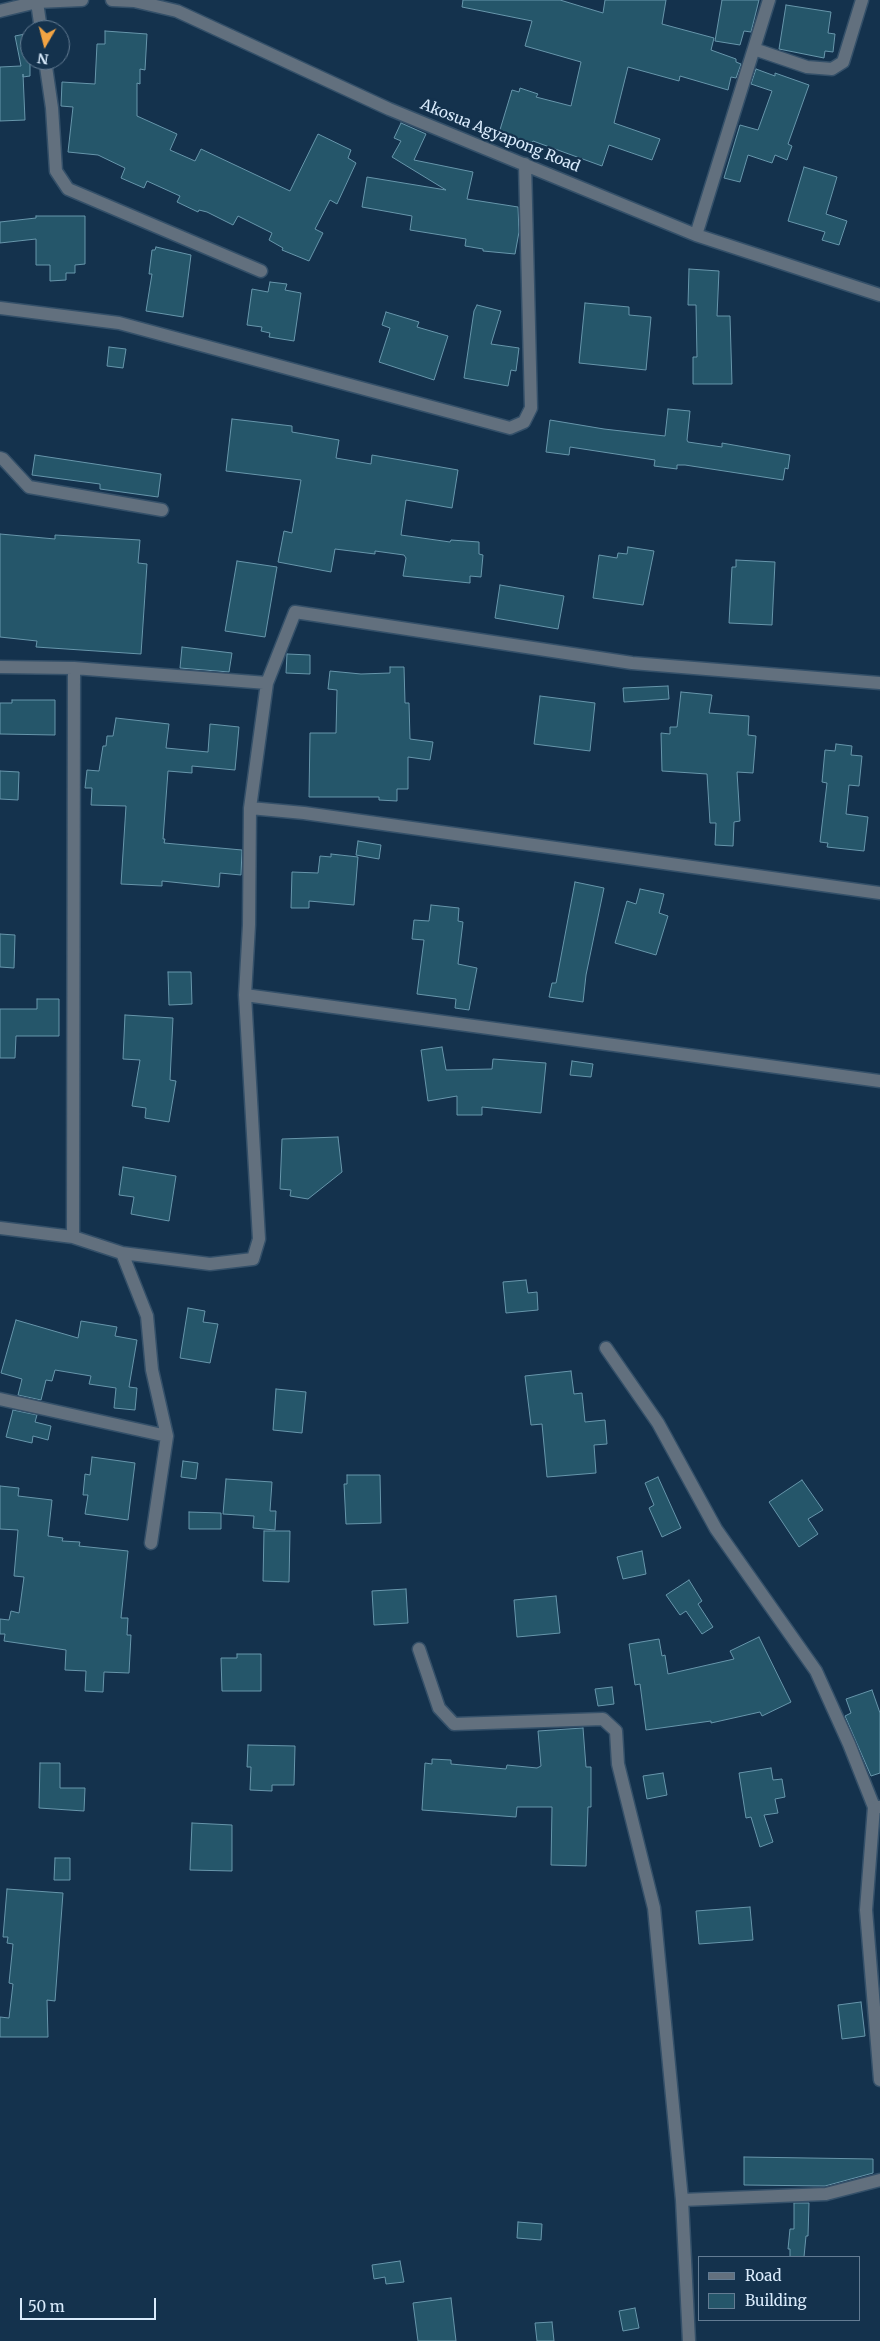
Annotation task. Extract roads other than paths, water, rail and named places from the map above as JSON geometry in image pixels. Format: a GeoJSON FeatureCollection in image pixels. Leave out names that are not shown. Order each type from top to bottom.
{"type":"FeatureCollection","features":[{"type":"Feature","properties":{"kind":"street"},"geometry":{"type":"LineString","coordinates":[[0,11],[37,2],[82,0]]}},
{"type":"Feature","properties":{"kind":"street","name":"Akosua Agyapong Road"},"geometry":{"type":"LineString","coordinates":[[112,0],[134,1],[177,10],[389,108],[696,235],[880,295]]}},
{"type":"Feature","properties":{"kind":"street"},"geometry":{"type":"LineString","coordinates":[[696,235],[769,0]]}},
{"type":"Feature","properties":{"kind":"street"},"geometry":{"type":"LineString","coordinates":[[754,49],[807,66],[832,69],[843,62],[862,0]]}},
{"type":"Feature","properties":{"kind":"street"},"geometry":{"type":"LineString","coordinates":[[37,2],[40,20]]}},
{"type":"Feature","properties":{"kind":"street"},"geometry":{"type":"LineString","coordinates":[[46,70],[52,108],[56,171],[68,189],[261,271]]}},
{"type":"Feature","properties":{"kind":"street"},"geometry":{"type":"LineString","coordinates":[[0,308],[119,323],[510,428],[524,422],[529,416],[531,408],[525,164]]}},
{"type":"Feature","properties":{"kind":"street"},"geometry":{"type":"LineString","coordinates":[[0,458],[29,487],[162,510]]}},
{"type":"Feature","properties":{"kind":"street"},"geometry":{"type":"LineString","coordinates":[[0,1228],[73,1237],[122,1253],[210,1264],[253,1259],[259,1239],[245,995],[249,926],[250,808],[267,683],[295,612],[632,663],[880,682]]}},
{"type":"Feature","properties":{"kind":"street"},"geometry":{"type":"LineString","coordinates":[[0,667],[74,668],[267,683]]}},
{"type":"Feature","properties":{"kind":"street"},"geometry":{"type":"LineString","coordinates":[[73,1237],[74,668]]}},
{"type":"Feature","properties":{"kind":"street"},"geometry":{"type":"LineString","coordinates":[[250,808],[324,815],[880,894]]}},
{"type":"Feature","properties":{"kind":"street"},"geometry":{"type":"LineString","coordinates":[[245,995],[880,1081]]}},
{"type":"Feature","properties":{"kind":"street"},"geometry":{"type":"LineString","coordinates":[[122,1253],[147,1316],[152,1370],[167,1436],[151,1543]]}},
{"type":"Feature","properties":{"kind":"street"},"geometry":{"type":"LineString","coordinates":[[606,1348],[658,1423],[716,1529],[816,1672],[877,1807],[866,1910],[876,1968],[880,2080]]}},
{"type":"Feature","properties":{"kind":"street"},"geometry":{"type":"LineString","coordinates":[[0,1399],[167,1436]]}},
{"type":"Feature","properties":{"kind":"street"},"geometry":{"type":"LineString","coordinates":[[419,1649],[439,1708],[454,1724],[603,1718],[616,1731],[618,1764],[654,1908],[656,1952],[682,2200],[689,2341]]}},
{"type":"Feature","properties":{"kind":"street"},"geometry":{"type":"LineString","coordinates":[[682,2200],[826,2194],[880,2180]]}}]}
